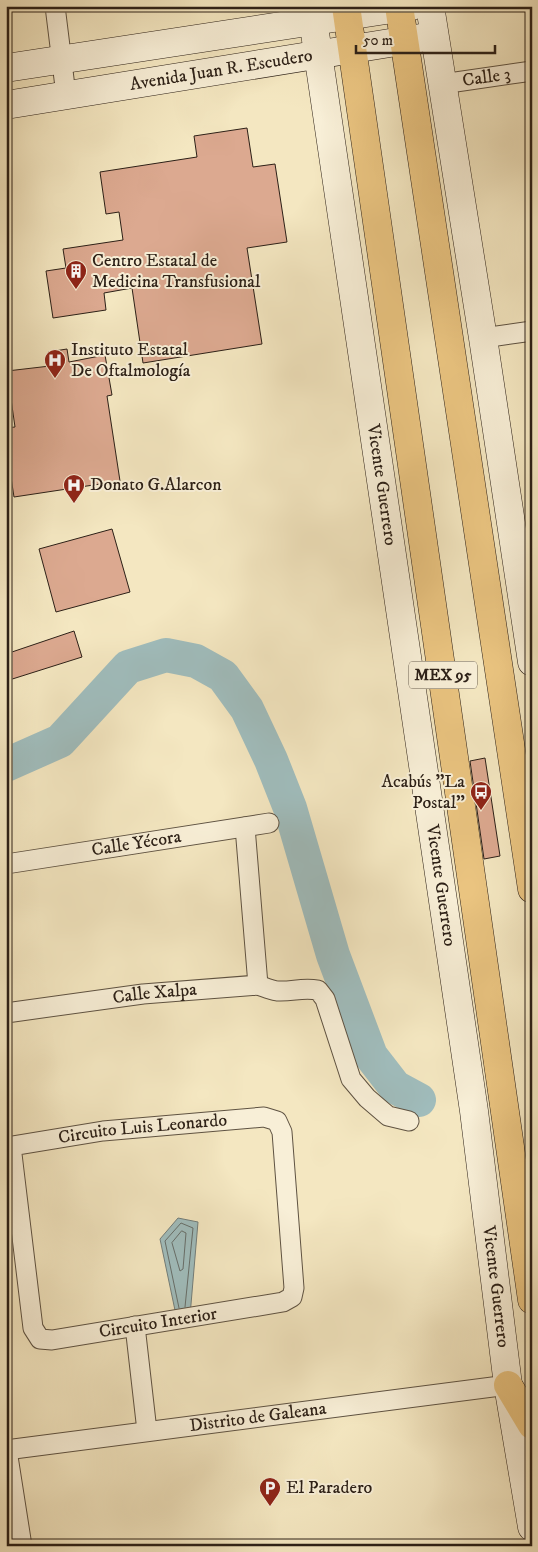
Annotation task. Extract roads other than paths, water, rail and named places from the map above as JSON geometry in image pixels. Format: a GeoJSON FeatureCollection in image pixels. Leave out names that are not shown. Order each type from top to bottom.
{"type":"FeatureCollection","features":[{"type":"Feature","properties":{"kind":"main road"},"geometry":{"type":"LineString","coordinates":[[430,6],[483,338],[527,588],[532,662]]}},
{"type":"Feature","properties":{"kind":"main road","name":"Avenida Juan R. Escudero"},"geometry":{"type":"LineString","coordinates":[[6,68],[63,60],[312,14],[403,7]]}},
{"type":"Feature","properties":{"kind":"main road","name":"MEX 95"},"geometry":{"type":"LineString","coordinates":[[403,7],[403,42],[501,674],[532,889]]}},
{"type":"Feature","properties":{"kind":"main road","name":"MEX 95"},"geometry":{"type":"LineString","coordinates":[[347,12],[354,50],[532,1300]]}},
{"type":"Feature","properties":{"kind":"main road","name":"Vicente Guerrero"},"geometry":{"type":"LineString","coordinates":[[312,14],[474,1110],[508,1385],[532,1527]]}},
{"type":"Feature","properties":{"kind":"main road","name":"Avenida Juan R. Escudero"},"geometry":{"type":"LineString","coordinates":[[6,105],[436,36]]}},
{"type":"Feature","properties":{"kind":"main road"},"geometry":{"type":"LineString","coordinates":[[501,674],[532,667]]}},
{"type":"Feature","properties":{"kind":"main road"},"geometry":{"type":"LineString","coordinates":[[508,1385],[532,1425]]}},
{"type":"Feature","properties":{"kind":"street"},"geometry":{"type":"LineString","coordinates":[[54,6],[63,60],[66,95]]}},
{"type":"Feature","properties":{"kind":"street","name":"Calle 3"},"geometry":{"type":"LineString","coordinates":[[442,84],[532,71]]}},
{"type":"Feature","properties":{"kind":"street"},"geometry":{"type":"LineString","coordinates":[[483,338],[532,331]]}},
{"type":"Feature","properties":{"kind":"street","name":"Calle Yécora"},"geometry":{"type":"LineString","coordinates":[[6,864],[268,823]]}},
{"type":"Feature","properties":{"kind":"street"},"geometry":{"type":"LineString","coordinates":[[245,827],[258,985]]}},
{"type":"Feature","properties":{"kind":"street","name":"Calle Xalpa"},"geometry":{"type":"LineString","coordinates":[[6,1013],[143,994],[258,985],[275,991],[288,991],[303,987],[318,990],[325,999],[351,1079],[367,1098],[388,1116],[409,1121]]}},
{"type":"Feature","properties":{"kind":"street","name":"Circuito Luis Leonardo"},"geometry":{"type":"LineString","coordinates":[[9,1147],[103,1131],[264,1117],[277,1121]]}},
{"type":"Feature","properties":{"kind":"street","name":"Circuito Interior"},"geometry":{"type":"LineString","coordinates":[[9,1147],[34,1328],[40,1339],[52,1340],[283,1302],[292,1297],[294,1288],[282,1132],[277,1121]]}},
{"type":"Feature","properties":{"kind":"street"},"geometry":{"type":"LineString","coordinates":[[134,1326],[147,1431]]}},
{"type":"Feature","properties":{"kind":"street","name":"Distrito de Galeana"},"geometry":{"type":"LineString","coordinates":[[7,1450],[508,1385]]}},
{"type":"Feature","properties":{"kind":"street"},"geometry":{"type":"LineString","coordinates":[[7,1450],[22,1546]]}},
{"type":"Feature","properties":{"kind":"water"},"geometry":{"type":"Polygon","coordinates":[[[178,1218],[198,1222],[190,1316],[176,1315],[160,1239],[178,1218]]]}},
{"type":"Feature","properties":{"kind":"waterway"},"geometry":{"type":"LineString","coordinates":[[6,765],[60,741],[128,667],[166,655],[196,661],[223,676],[247,709],[271,760],[290,808],[333,955],[371,1056],[395,1087],[419,1100]]}},
{"type":"Feature","properties":{"kind":"place","name":"Centro Estatal de Medicina Transfusional"},"geometry":{"type":"Point","coordinates":[76,290]}},
{"type":"Feature","properties":{"kind":"place","name":"Instituto Estatal De Oftalmología"},"geometry":{"type":"Point","coordinates":[55,379]}},
{"type":"Feature","properties":{"kind":"place","name":"Donato G.Alarcon"},"geometry":{"type":"Point","coordinates":[74,504]}},
{"type":"Feature","properties":{"kind":"place","name":"Acabús \"La Postal\""},"geometry":{"type":"Point","coordinates":[481,811]}},
{"type":"Feature","properties":{"kind":"place","name":"El Paradero"},"geometry":{"type":"Point","coordinates":[270,1507]}}]}
